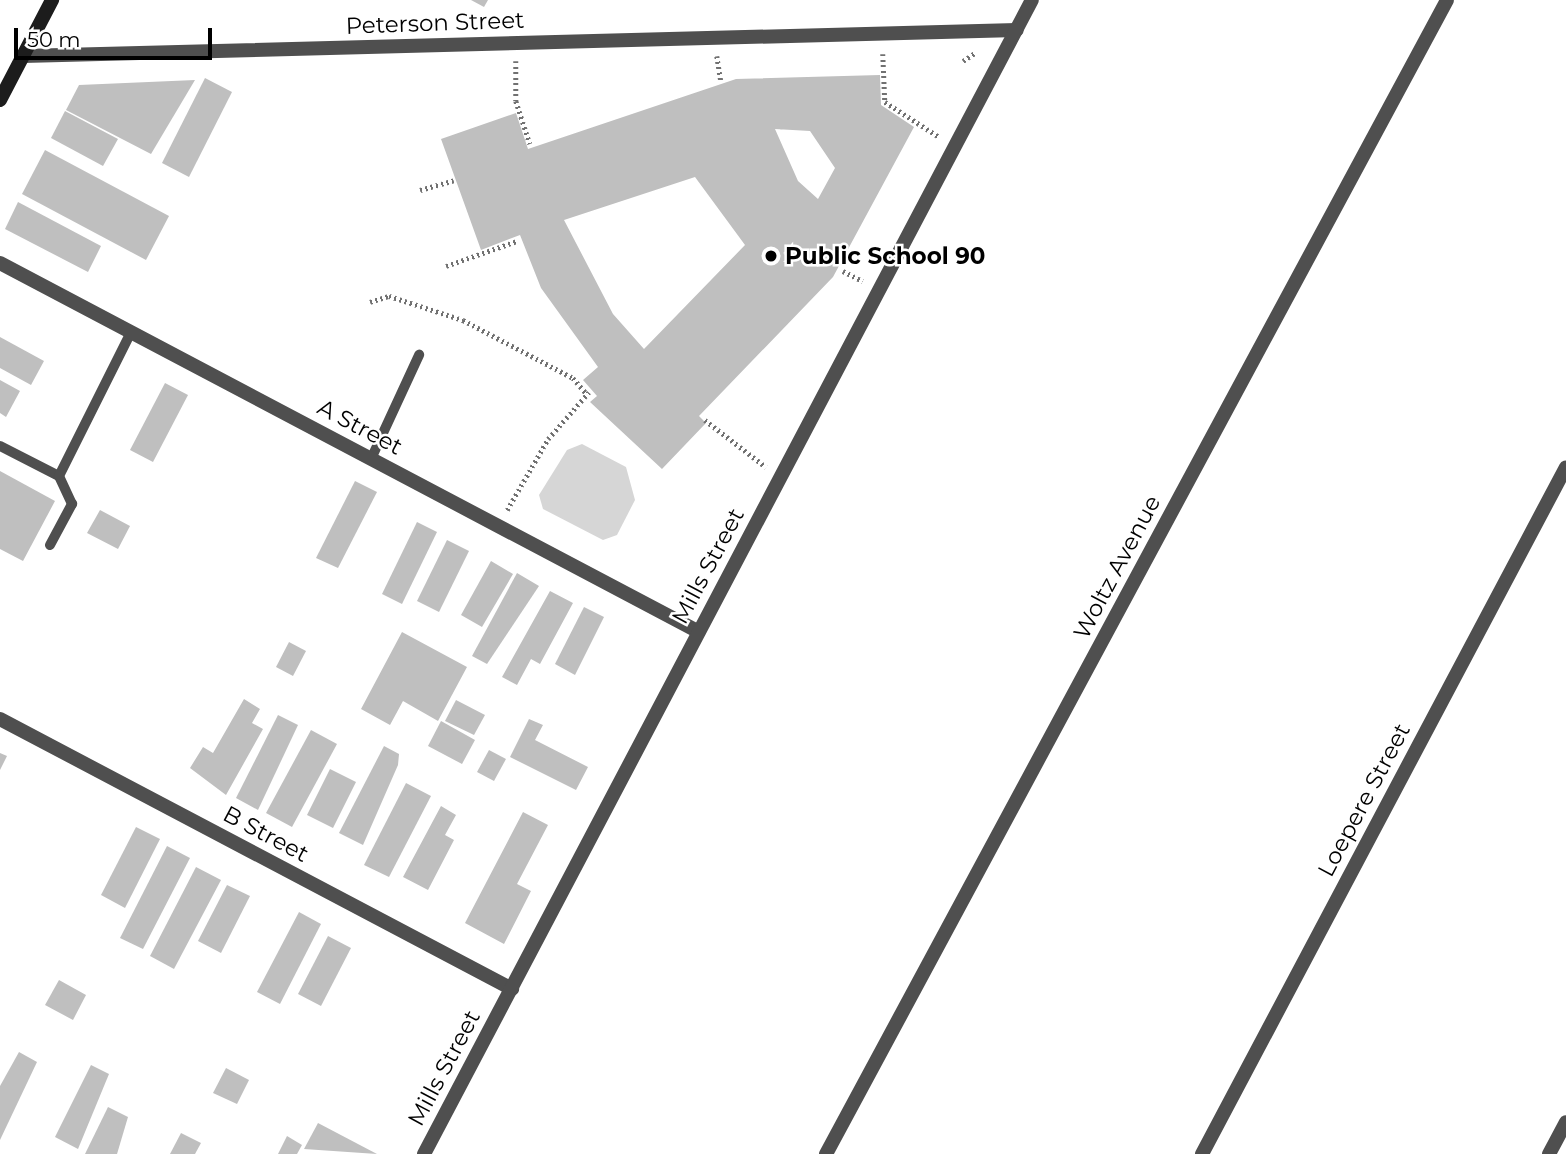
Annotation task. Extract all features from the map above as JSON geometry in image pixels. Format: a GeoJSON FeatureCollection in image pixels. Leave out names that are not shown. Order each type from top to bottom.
{"type":"FeatureCollection","features":[{"type":"Feature","properties":{"kind":"street"},"geometry":{"type":"LineString","coordinates":[[0,100],[52,0]]}},
{"type":"Feature","properties":{"kind":"street","name":"Mills Street"},"geometry":{"type":"LineString","coordinates":[[424,1154],[1032,0]]}},
{"type":"Feature","properties":{"kind":"street","name":"Woltz Avenue"},"geometry":{"type":"LineString","coordinates":[[826,1154],[1447,0]]}},
{"type":"Feature","properties":{"kind":"street","name":"Peterson Street"},"geometry":{"type":"LineString","coordinates":[[23,56],[1017,30]]}},
{"type":"Feature","properties":{"kind":"street","name":"A Street"},"geometry":{"type":"LineString","coordinates":[[0,263],[699,632]]}},
{"type":"Feature","properties":{"kind":"street","name":"Loepere Street"},"geometry":{"type":"LineString","coordinates":[[1202,1154],[1566,467]]}},
{"type":"Feature","properties":{"kind":"street","name":"B Street"},"geometry":{"type":"LineString","coordinates":[[0,719],[512,989]]}},
{"type":"Feature","properties":{"kind":"street"},"geometry":{"type":"LineString","coordinates":[[1549,1154],[1566,1122]]}},
{"type":"Feature","properties":{"kind":"lane"},"geometry":{"type":"LineString","coordinates":[[59,475],[131,332]]}},
{"type":"Feature","properties":{"kind":"lane"},"geometry":{"type":"LineString","coordinates":[[371,459],[419,355]]}},
{"type":"Feature","properties":{"kind":"lane"},"geometry":{"type":"LineString","coordinates":[[0,446],[59,475],[72,504],[50,545]]}},
{"type":"Feature","properties":{"kind":"path"},"geometry":{"type":"LineString","coordinates":[[883,47],[885,102],[938,137]]}},
{"type":"Feature","properties":{"kind":"path"},"geometry":{"type":"LineString","coordinates":[[717,53],[721,82]]}},
{"type":"Feature","properties":{"kind":"path"},"geometry":{"type":"LineString","coordinates":[[963,61],[975,53]]}},
{"type":"Feature","properties":{"kind":"path"},"geometry":{"type":"LineString","coordinates":[[516,61],[516,102],[530,144]]}},
{"type":"Feature","properties":{"kind":"path"},"geometry":{"type":"LineString","coordinates":[[420,190],[454,180]]}},
{"type":"Feature","properties":{"kind":"path"},"geometry":{"type":"LineString","coordinates":[[446,266],[517,241]]}},
{"type":"Feature","properties":{"kind":"path"},"geometry":{"type":"LineString","coordinates":[[843,271],[862,281]]}},
{"type":"Feature","properties":{"kind":"path"},"geometry":{"type":"LineString","coordinates":[[370,302],[388,296],[463,320],[573,378],[588,393],[548,439],[506,510]]}},
{"type":"Feature","properties":{"kind":"path"},"geometry":{"type":"LineString","coordinates":[[705,420],[764,466]]}},
{"type":"Feature","properties":{"kind":"shaded area"},"geometry":{"type":"Polygon","coordinates":[[[582,444],[626,467],[635,500],[617,535],[603,540],[543,509],[539,495],[567,450],[582,444]]]}},
{"type":"Feature","properties":{"kind":"building"},"geometry":{"type":"Polygon","coordinates":[[[471,0],[488,0],[484,7],[471,0]]]}},
{"type":"Feature","properties":{"kind":"building"},"geometry":{"type":"Polygon","coordinates":[[[880,75],[881,105],[914,127],[833,277],[699,416],[706,423],[662,469],[590,402],[597,396],[583,380],[598,367],[541,288],[520,235],[481,250],[441,139],[516,113],[528,149],[736,79],[880,75]],[[775,129],[798,181],[818,199],[835,168],[810,131],[775,129]],[[695,177],[564,220],[613,314],[644,349],[745,245],[695,177]]]}},
{"type":"Feature","properties":{"kind":"building"},"geometry":{"type":"Polygon","coordinates":[[[205,78],[232,92],[189,177],[162,163],[205,78]]]}},
{"type":"Feature","properties":{"kind":"building"},"geometry":{"type":"Polygon","coordinates":[[[195,80],[151,154],[66,110],[79,85],[195,80]]]}},
{"type":"Feature","properties":{"kind":"building"},"geometry":{"type":"Polygon","coordinates":[[[65,111],[118,139],[103,166],[51,138],[65,111]]]}},
{"type":"Feature","properties":{"kind":"building"},"geometry":{"type":"Polygon","coordinates":[[[45,150],[169,216],[146,260],[22,194],[45,150]]]}},
{"type":"Feature","properties":{"kind":"building"},"geometry":{"type":"Polygon","coordinates":[[[18,202],[101,246],[88,272],[5,229],[18,202]]]}},
{"type":"Feature","properties":{"kind":"building"},"geometry":{"type":"Polygon","coordinates":[[[0,337],[44,361],[31,385],[0,368],[0,337]]]}},
{"type":"Feature","properties":{"kind":"building"},"geometry":{"type":"Polygon","coordinates":[[[0,380],[20,391],[6,417],[0,413],[0,380]]]}},
{"type":"Feature","properties":{"kind":"building"},"geometry":{"type":"Polygon","coordinates":[[[165,383],[188,395],[153,462],[130,450],[165,383]]]}},
{"type":"Feature","properties":{"kind":"building"},"geometry":{"type":"Polygon","coordinates":[[[0,471],[55,501],[23,561],[0,549],[0,471]]]}},
{"type":"Feature","properties":{"kind":"building"},"geometry":{"type":"Polygon","coordinates":[[[355,481],[377,492],[338,568],[316,558],[355,481]]]}},
{"type":"Feature","properties":{"kind":"building"},"geometry":{"type":"Polygon","coordinates":[[[100,510],[130,526],[118,549],[87,533],[100,510]]]}},
{"type":"Feature","properties":{"kind":"building"},"geometry":{"type":"Polygon","coordinates":[[[417,522],[437,532],[402,604],[382,594],[417,522]]]}},
{"type":"Feature","properties":{"kind":"building"},"geometry":{"type":"Polygon","coordinates":[[[447,540],[469,551],[439,612],[417,601],[447,540]]]}},
{"type":"Feature","properties":{"kind":"building"},"geometry":{"type":"Polygon","coordinates":[[[491,561],[513,574],[482,627],[461,615],[491,561]]]}},
{"type":"Feature","properties":{"kind":"building"},"geometry":{"type":"Polygon","coordinates":[[[517,573],[539,586],[487,664],[472,656],[517,573]]]}},
{"type":"Feature","properties":{"kind":"building"},"geometry":{"type":"Polygon","coordinates":[[[550,591],[573,603],[540,664],[531,659],[517,685],[502,677],[550,591]]]}},
{"type":"Feature","properties":{"kind":"building"},"geometry":{"type":"Polygon","coordinates":[[[584,607],[604,617],[575,675],[555,664],[584,607]]]}},
{"type":"Feature","properties":{"kind":"building"},"geometry":{"type":"Polygon","coordinates":[[[402,632],[467,667],[438,721],[403,701],[390,725],[361,709],[402,632]]]}},
{"type":"Feature","properties":{"kind":"building"},"geometry":{"type":"Polygon","coordinates":[[[289,642],[306,651],[293,676],[276,667],[289,642]]]}},
{"type":"Feature","properties":{"kind":"building"},"geometry":{"type":"Polygon","coordinates":[[[244,699],[260,709],[252,723],[263,729],[226,795],[190,768],[203,747],[213,753],[244,699]]]}},
{"type":"Feature","properties":{"kind":"building"},"geometry":{"type":"Polygon","coordinates":[[[456,700],[485,715],[474,735],[445,721],[456,700]]]}},
{"type":"Feature","properties":{"kind":"building"},"geometry":{"type":"Polygon","coordinates":[[[278,715],[298,725],[258,810],[236,798],[278,715]]]}},
{"type":"Feature","properties":{"kind":"building"},"geometry":{"type":"Polygon","coordinates":[[[529,719],[543,725],[535,740],[588,767],[576,790],[510,757],[529,719]]]}},
{"type":"Feature","properties":{"kind":"building"},"geometry":{"type":"Polygon","coordinates":[[[441,721],[475,740],[462,764],[428,746],[441,721]]]}},
{"type":"Feature","properties":{"kind":"building"},"geometry":{"type":"Polygon","coordinates":[[[311,730],[337,744],[292,827],[266,813],[311,730]]]}},
{"type":"Feature","properties":{"kind":"building"},"geometry":{"type":"Polygon","coordinates":[[[384,746],[399,754],[398,765],[363,845],[339,833],[384,746]]]}},
{"type":"Feature","properties":{"kind":"building"},"geometry":{"type":"Polygon","coordinates":[[[489,750],[506,759],[494,781],[477,772],[489,750]]]}},
{"type":"Feature","properties":{"kind":"building"},"geometry":{"type":"Polygon","coordinates":[[[0,753],[7,756],[0,770],[0,753]]]}},
{"type":"Feature","properties":{"kind":"building"},"geometry":{"type":"Polygon","coordinates":[[[330,769],[356,782],[333,828],[307,815],[330,769]]]}},
{"type":"Feature","properties":{"kind":"building"},"geometry":{"type":"Polygon","coordinates":[[[406,783],[431,796],[389,877],[364,865],[406,783]]]}},
{"type":"Feature","properties":{"kind":"building"},"geometry":{"type":"Polygon","coordinates":[[[441,806],[456,815],[445,835],[454,840],[428,890],[403,877],[441,806]]]}},
{"type":"Feature","properties":{"kind":"building"},"geometry":{"type":"Polygon","coordinates":[[[523,812],[548,825],[517,884],[531,891],[504,944],[465,923],[523,812]]]}},
{"type":"Feature","properties":{"kind":"building"},"geometry":{"type":"Polygon","coordinates":[[[136,827],[160,839],[125,908],[101,895],[136,827]]]}},
{"type":"Feature","properties":{"kind":"building"},"geometry":{"type":"Polygon","coordinates":[[[167,846],[190,858],[143,949],[120,938],[167,846]]]}},
{"type":"Feature","properties":{"kind":"building"},"geometry":{"type":"Polygon","coordinates":[[[196,867],[221,880],[174,969],[150,956],[196,867]]]}},
{"type":"Feature","properties":{"kind":"building"},"geometry":{"type":"Polygon","coordinates":[[[227,885],[250,896],[221,953],[198,941],[227,885]]]}},
{"type":"Feature","properties":{"kind":"building"},"geometry":{"type":"Polygon","coordinates":[[[299,912],[321,924],[280,1004],[257,992],[299,912]]]}},
{"type":"Feature","properties":{"kind":"building"},"geometry":{"type":"Polygon","coordinates":[[[328,936],[351,948],[321,1006],[298,994],[328,936]]]}},
{"type":"Feature","properties":{"kind":"building"},"geometry":{"type":"Polygon","coordinates":[[[59,980],[86,995],[73,1020],[45,1005],[59,980]]]}},
{"type":"Feature","properties":{"kind":"building"},"geometry":{"type":"Polygon","coordinates":[[[19,1052],[37,1062],[0,1140],[0,1086],[19,1052]]]}},
{"type":"Feature","properties":{"kind":"building"},"geometry":{"type":"Polygon","coordinates":[[[91,1065],[109,1074],[78,1149],[55,1137],[91,1065]]]}},
{"type":"Feature","properties":{"kind":"building"},"geometry":{"type":"Polygon","coordinates":[[[226,1068],[249,1080],[237,1104],[213,1093],[226,1068]]]}},
{"type":"Feature","properties":{"kind":"building"},"geometry":{"type":"Polygon","coordinates":[[[108,1107],[128,1117],[117,1154],[85,1154],[108,1107]]]}},
{"type":"Feature","properties":{"kind":"building"},"geometry":{"type":"Polygon","coordinates":[[[318,1123],[377,1154],[304,1149],[318,1123]]]}},
{"type":"Feature","properties":{"kind":"building"},"geometry":{"type":"Polygon","coordinates":[[[181,1133],[201,1143],[195,1154],[170,1154],[181,1133]]]}},
{"type":"Feature","properties":{"kind":"building"},"geometry":{"type":"Polygon","coordinates":[[[287,1136],[302,1145],[297,1154],[278,1154],[287,1136]]]}},
{"type":"Feature","properties":{"kind":"place","name":"Public School 90"},"geometry":{"type":"Point","coordinates":[771,256]}}]}
